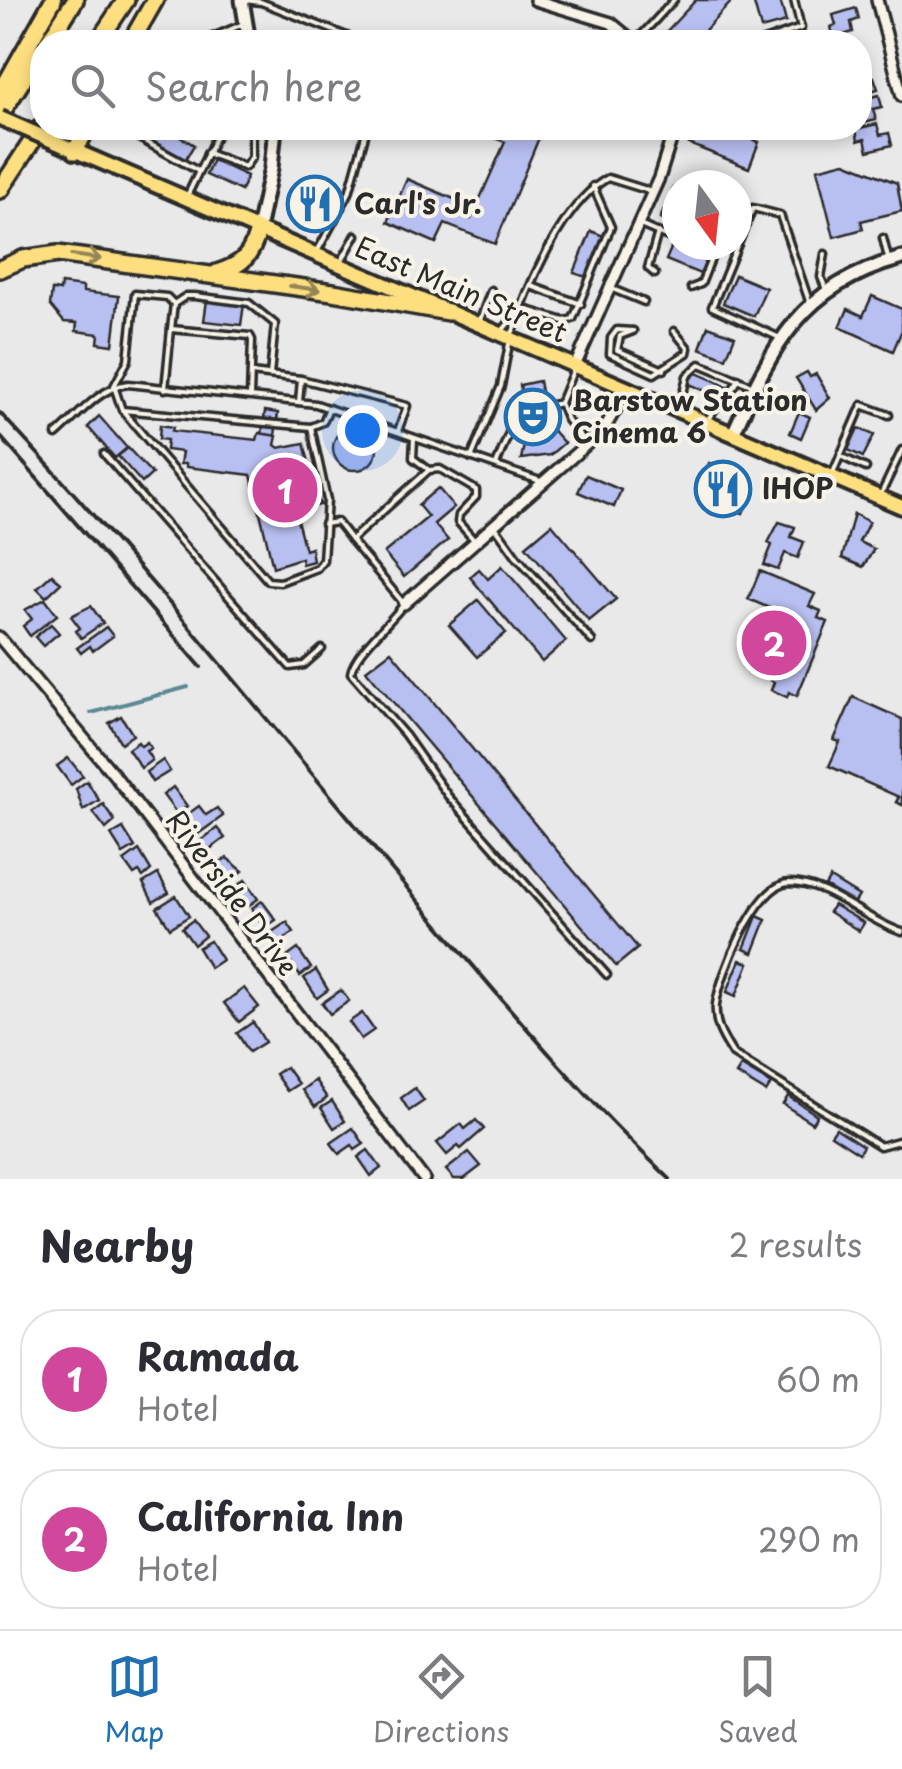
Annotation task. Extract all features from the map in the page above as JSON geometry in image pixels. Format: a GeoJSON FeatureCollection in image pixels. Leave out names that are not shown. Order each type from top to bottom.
{"type":"FeatureCollection","features":[{"type":"Feature","properties":{"kind":"highway"},"geometry":{"type":"LineString","coordinates":[[35,30],[52,0]]}},
{"type":"Feature","properties":{"kind":"highway"},"geometry":{"type":"LineString","coordinates":[[56,30],[76,0]]}},
{"type":"Feature","properties":{"kind":"highway"},"geometry":{"type":"LineString","coordinates":[[106,30],[126,0]]}},
{"type":"Feature","properties":{"kind":"highway"},"geometry":{"type":"LineString","coordinates":[[138,30],[155,0]]}},
{"type":"Feature","properties":{"kind":"highway"},"geometry":{"type":"LineString","coordinates":[[0,94],[30,40]]}},
{"type":"Feature","properties":{"kind":"highway"},"geometry":{"type":"LineString","coordinates":[[0,117],[30,69]]}},
{"type":"Feature","properties":{"kind":"highway"},"geometry":{"type":"LineString","coordinates":[[0,190],[33,140]]}},
{"type":"Feature","properties":{"kind":"highway"},"geometry":{"type":"LineString","coordinates":[[72,149],[78,140]]}},
{"type":"Feature","properties":{"kind":"highway"},"geometry":{"type":"LineString","coordinates":[[208,275],[244,261],[258,230]]}},
{"type":"Feature","properties":{"kind":"highway"},"geometry":{"type":"LineString","coordinates":[[0,269],[23,259],[58,254],[448,312]]}},
{"type":"Feature","properties":{"kind":"main road"},"geometry":{"type":"LineString","coordinates":[[242,0],[247,30]]}},
{"type":"Feature","properties":{"kind":"main road","name":"East Main Street"},"geometry":{"type":"LineString","coordinates":[[0,117],[30,130]]}},
{"type":"Feature","properties":{"kind":"main road","name":"East Main Street"},"geometry":{"type":"LineString","coordinates":[[52,140],[902,507]]}},
{"type":"Feature","properties":{"kind":"main road"},"geometry":{"type":"LineString","coordinates":[[258,230],[273,140]]}},
{"type":"Feature","properties":{"kind":"main road"},"geometry":{"type":"LineString","coordinates":[[733,434],[782,339],[810,305],[848,278],[896,260]]}},
{"type":"Feature","properties":{"kind":"street"},"geometry":{"type":"LineString","coordinates":[[535,0],[612,23],[620,30]]}},
{"type":"Feature","properties":{"kind":"street"},"geometry":{"type":"LineString","coordinates":[[877,0],[902,96]]}},
{"type":"Feature","properties":{"kind":"street"},"geometry":{"type":"LineString","coordinates":[[575,366],[653,192],[670,140]]}},
{"type":"Feature","properties":{"kind":"street"},"geometry":{"type":"LineString","coordinates":[[404,604],[604,429],[627,390]]}},
{"type":"Feature","properties":{"kind":"street","name":"Riverside Drive"},"geometry":{"type":"LineString","coordinates":[[0,638],[115,776],[424,1179]]}},
{"type":"Feature","properties":{"kind":"lane"},"geometry":{"type":"LineString","coordinates":[[242,0],[261,2],[332,30]]}},
{"type":"Feature","properties":{"kind":"lane"},"geometry":{"type":"LineString","coordinates":[[645,30],[674,0]]}},
{"type":"Feature","properties":{"kind":"lane"},"geometry":{"type":"LineString","coordinates":[[794,0],[801,28],[795,30]]}},
{"type":"Feature","properties":{"kind":"lane"},"geometry":{"type":"LineString","coordinates":[[227,30],[246,23]]}},
{"type":"Feature","properties":{"kind":"lane"},"geometry":{"type":"LineString","coordinates":[[141,140],[198,171]]}},
{"type":"Feature","properties":{"kind":"lane"},"geometry":{"type":"LineString","coordinates":[[186,198],[214,140]]}},
{"type":"Feature","properties":{"kind":"lane"},"geometry":{"type":"LineString","coordinates":[[208,153],[245,167],[252,157],[252,140]]}},
{"type":"Feature","properties":{"kind":"lane"},"geometry":{"type":"LineString","coordinates":[[315,254],[350,193],[364,140]]}},
{"type":"Feature","properties":{"kind":"lane"},"geometry":{"type":"LineString","coordinates":[[472,458],[500,386],[504,336],[561,226],[593,186],[608,178],[653,192]]}},
{"type":"Feature","properties":{"kind":"lane"},"geometry":{"type":"LineString","coordinates":[[521,308],[564,321],[573,319],[611,227],[593,186]]}},
{"type":"Feature","properties":{"kind":"lane"},"geometry":{"type":"LineString","coordinates":[[782,339],[712,307],[754,208],[780,215],[810,305]]}},
{"type":"Feature","properties":{"kind":"lane"},"geometry":{"type":"LineString","coordinates":[[639,224],[662,234]]}},
{"type":"Feature","properties":{"kind":"lane"},"geometry":{"type":"LineString","coordinates":[[655,274],[648,268],[658,232]]}},
{"type":"Feature","properties":{"kind":"lane"},"geometry":{"type":"LineString","coordinates":[[339,264],[356,235]]}},
{"type":"Feature","properties":{"kind":"lane"},"geometry":{"type":"LineString","coordinates":[[883,238],[896,260]]}},
{"type":"Feature","properties":{"kind":"lane"},"geometry":{"type":"LineString","coordinates":[[825,254],[820,277],[827,292]]}},
{"type":"Feature","properties":{"kind":"lane"},"geometry":{"type":"LineString","coordinates":[[691,288],[701,284],[712,260]]}},
{"type":"Feature","properties":{"kind":"lane"},"geometry":{"type":"LineString","coordinates":[[531,286],[581,304]]}},
{"type":"Feature","properties":{"kind":"lane"},"geometry":{"type":"LineString","coordinates":[[610,288],[644,302]]}},
{"type":"Feature","properties":{"kind":"lane"},"geometry":{"type":"LineString","coordinates":[[478,325],[491,290]]}},
{"type":"Feature","properties":{"kind":"lane"},"geometry":{"type":"LineString","coordinates":[[56,435],[114,386],[128,360],[135,294],[166,297],[174,304]]}},
{"type":"Feature","properties":{"kind":"lane"},"geometry":{"type":"LineString","coordinates":[[164,390],[174,304],[186,296],[256,306],[275,324],[270,375]]}},
{"type":"Feature","properties":{"kind":"lane"},"geometry":{"type":"LineString","coordinates":[[504,336],[521,308]]}},
{"type":"Feature","properties":{"kind":"lane"},"geometry":{"type":"LineString","coordinates":[[171,329],[250,336],[250,398]]}},
{"type":"Feature","properties":{"kind":"lane"},"geometry":{"type":"LineString","coordinates":[[633,330],[620,336],[617,350],[664,370],[688,348],[674,330]]}},
{"type":"Feature","properties":{"kind":"lane"},"geometry":{"type":"LineString","coordinates":[[678,411],[686,376],[696,366],[703,364],[755,386]]}},
{"type":"Feature","properties":{"kind":"lane"},"geometry":{"type":"LineString","coordinates":[[575,366],[560,403],[567,420],[587,444]]}},
{"type":"Feature","properties":{"kind":"lane"},"geometry":{"type":"LineString","coordinates":[[251,373],[301,378],[406,406],[398,432]]}},
{"type":"Feature","properties":{"kind":"lane"},"geometry":{"type":"LineString","coordinates":[[299,402],[301,378]]}},
{"type":"Feature","properties":{"kind":"lane"},"geometry":{"type":"LineString","coordinates":[[706,423],[715,406],[730,396],[738,380]]}},
{"type":"Feature","properties":{"kind":"lane"},"geometry":{"type":"LineString","coordinates":[[114,386],[329,408],[543,482]]}},
{"type":"Feature","properties":{"kind":"lane"},"geometry":{"type":"LineString","coordinates":[[114,386],[122,410],[268,581],[280,582],[317,568],[323,560],[327,500],[311,426]]}},
{"type":"Feature","properties":{"kind":"lane"},"geometry":{"type":"LineString","coordinates":[[495,466],[517,413],[560,403]]}},
{"type":"Feature","properties":{"kind":"lane"},"geometry":{"type":"LineString","coordinates":[[831,476],[862,405],[889,415]]}},
{"type":"Feature","properties":{"kind":"lane"},"geometry":{"type":"LineString","coordinates":[[122,410],[311,426],[324,422],[329,408]]}},
{"type":"Feature","properties":{"kind":"lane"},"geometry":{"type":"LineString","coordinates":[[414,438],[413,458],[429,470],[440,470],[476,490],[476,497],[459,515],[458,522],[475,541]]}},
{"type":"Feature","properties":{"kind":"lane"},"geometry":{"type":"LineString","coordinates":[[880,498],[902,450]]}},
{"type":"Feature","properties":{"kind":"lane"},"geometry":{"type":"LineString","coordinates":[[104,454],[290,667],[304,666],[322,648]]}},
{"type":"Feature","properties":{"kind":"lane"},"geometry":{"type":"LineString","coordinates":[[840,456],[866,468]]}},
{"type":"Feature","properties":{"kind":"lane"},"geometry":{"type":"LineString","coordinates":[[351,540],[429,470]]}},
{"type":"Feature","properties":{"kind":"lane"},"geometry":{"type":"LineString","coordinates":[[324,524],[338,522],[404,604],[385,630],[353,660],[350,673],[404,734],[448,796],[608,975]]}},
{"type":"Feature","properties":{"kind":"lane"},"geometry":{"type":"LineString","coordinates":[[494,524],[517,556],[592,640]]}},
{"type":"Feature","properties":{"kind":"lane"},"geometry":{"type":"LineString","coordinates":[[902,932],[809,884],[782,883],[749,914],[716,1004],[718,1031],[734,1054],[880,1146],[902,1140]]}},
{"type":"Feature","properties":{"kind":"building"},"geometry":{"type":"Polygon","coordinates":[[[696,0],[733,0],[705,30],[668,30],[696,0]]]}},
{"type":"Feature","properties":{"kind":"building"},"geometry":{"type":"Polygon","coordinates":[[[753,0],[780,0],[786,22],[761,29],[753,0]]]}},
{"type":"Feature","properties":{"kind":"building"},"geometry":{"type":"Polygon","coordinates":[[[856,8],[859,19],[851,22],[853,30],[832,30],[836,25],[833,15],[856,8]]]}},
{"type":"Feature","properties":{"kind":"building"},"geometry":{"type":"Polygon","coordinates":[[[879,95],[882,107],[873,109],[876,120],[872,121],[872,97],[879,95]]]}},
{"type":"Feature","properties":{"kind":"building"},"geometry":{"type":"Polygon","coordinates":[[[877,124],[880,135],[889,133],[892,145],[868,151],[865,140],[872,140],[872,125],[877,124]]]}},
{"type":"Feature","properties":{"kind":"building"},"geometry":{"type":"Polygon","coordinates":[[[147,140],[186,140],[194,145],[184,162],[147,140]]]}},
{"type":"Feature","properties":{"kind":"building"},"geometry":{"type":"Polygon","coordinates":[[[500,140],[538,140],[495,244],[445,224],[436,243],[388,222],[407,179],[459,201],[454,212],[471,219],[505,142],[500,140]]]}},
{"type":"Feature","properties":{"kind":"building"},"geometry":{"type":"Polygon","coordinates":[[[691,140],[759,142],[749,168],[689,144],[691,140]]]}},
{"type":"Feature","properties":{"kind":"building"},"geometry":{"type":"Polygon","coordinates":[[[213,160],[247,176],[241,191],[206,175],[213,160]]]}},
{"type":"Feature","properties":{"kind":"building"},"geometry":{"type":"Polygon","coordinates":[[[845,162],[897,183],[902,211],[861,221],[863,229],[834,237],[817,169],[845,162]]]}},
{"type":"Feature","properties":{"kind":"building","name":"Carl's Jr."},"geometry":{"type":"Polygon","coordinates":[[[303,186],[336,201],[327,222],[294,207],[303,186]]]}},
{"type":"Feature","properties":{"kind":"building"},"geometry":{"type":"Polygon","coordinates":[[[591,231],[606,237],[589,278],[574,273],[591,231]]]}},
{"type":"Feature","properties":{"kind":"building"},"geometry":{"type":"Polygon","coordinates":[[[666,260],[707,260],[700,274],[666,260]]]}},
{"type":"Feature","properties":{"kind":"building"},"geometry":{"type":"Polygon","coordinates":[[[735,275],[766,288],[754,316],[723,303],[735,275]]]}},
{"type":"Feature","properties":{"kind":"building"},"geometry":{"type":"Polygon","coordinates":[[[61,284],[83,287],[83,292],[119,296],[113,345],[98,343],[99,334],[76,331],[77,323],[64,322],[50,305],[52,290],[60,291],[61,284]]]}},
{"type":"Feature","properties":{"kind":"building"},"geometry":{"type":"Polygon","coordinates":[[[872,296],[902,309],[902,330],[893,351],[840,327],[848,309],[863,316],[872,296]]]}},
{"type":"Feature","properties":{"kind":"building"},"geometry":{"type":"Polygon","coordinates":[[[207,300],[244,304],[241,325],[204,321],[207,300]]]}},
{"type":"Feature","properties":{"kind":"building"},"geometry":{"type":"Polygon","coordinates":[[[708,326],[735,336],[726,358],[700,348],[708,326]]]}},
{"type":"Feature","properties":{"kind":"building"},"geometry":{"type":"Polygon","coordinates":[[[692,371],[727,386],[722,398],[687,383],[692,371]]]}},
{"type":"Feature","properties":{"kind":"building"},"geometry":{"type":"Polygon","coordinates":[[[807,372],[810,377],[816,374],[830,398],[816,410],[796,378],[807,372]]]}},
{"type":"Feature","properties":{"kind":"building"},"geometry":{"type":"Polygon","coordinates":[[[539,381],[547,424],[564,443],[550,455],[521,459],[528,427],[520,385],[539,381]]]}},
{"type":"Feature","properties":{"kind":"building"},"geometry":{"type":"Polygon","coordinates":[[[265,411],[278,413],[275,436],[262,434],[265,411]]]}},
{"type":"Feature","properties":{"kind":"building"},"geometry":{"type":"Polygon","coordinates":[[[799,412],[810,417],[801,438],[790,433],[799,412]]]}},
{"type":"Feature","properties":{"kind":"building"},"geometry":{"type":"Polygon","coordinates":[[[99,416],[127,448],[115,458],[88,427],[99,416]]]}},
{"type":"Feature","properties":{"kind":"building"},"geometry":{"type":"Polygon","coordinates":[[[160,425],[173,427],[172,431],[257,440],[259,433],[277,436],[275,445],[279,448],[304,443],[320,505],[295,512],[305,550],[311,548],[313,561],[302,564],[301,558],[273,567],[251,475],[180,464],[182,452],[166,450],[167,440],[159,439],[160,425]]]}},
{"type":"Feature","properties":{"kind":"building"},"geometry":{"type":"Polygon","coordinates":[[[355,426],[371,432],[377,448],[371,464],[355,470],[339,464],[333,448],[339,432],[355,426]]]}},
{"type":"Feature","properties":{"kind":"building"},"geometry":{"type":"Polygon","coordinates":[[[858,428],[874,435],[863,457],[848,450],[858,428]]]}},
{"type":"Feature","properties":{"kind":"building"},"geometry":{"type":"Polygon","coordinates":[[[128,448],[152,474],[142,483],[118,456],[128,448]]]}},
{"type":"Feature","properties":{"kind":"building","name":"IHOP"},"geometry":{"type":"Polygon","coordinates":[[[709,463],[747,478],[743,488],[752,491],[743,513],[696,494],[709,463]]]}},
{"type":"Feature","properties":{"kind":"building"},"geometry":{"type":"Polygon","coordinates":[[[586,475],[621,490],[614,507],[578,492],[586,475]]]}},
{"type":"Feature","properties":{"kind":"building"},"geometry":{"type":"Polygon","coordinates":[[[438,488],[454,507],[434,524],[448,540],[404,577],[384,553],[428,517],[418,505],[438,488]]]}},
{"type":"Feature","properties":{"kind":"building"},"geometry":{"type":"Polygon","coordinates":[[[854,514],[869,522],[859,542],[874,549],[863,567],[842,558],[854,514]]]}},
{"type":"Feature","properties":{"kind":"building"},"geometry":{"type":"Polygon","coordinates":[[[779,522],[795,527],[791,537],[804,542],[798,558],[785,553],[778,570],[764,565],[772,545],[768,543],[779,522]]]}},
{"type":"Feature","properties":{"kind":"building"},"geometry":{"type":"Polygon","coordinates":[[[552,524],[616,599],[589,621],[526,546],[552,524]]]}},
{"type":"Feature","properties":{"kind":"building"},"geometry":{"type":"Polygon","coordinates":[[[502,566],[566,641],[542,662],[470,577],[479,569],[488,579],[502,566]]]}},
{"type":"Feature","properties":{"kind":"building"},"geometry":{"type":"Polygon","coordinates":[[[760,571],[815,594],[809,606],[821,611],[818,618],[828,622],[797,696],[789,692],[787,697],[771,690],[774,682],[770,680],[791,630],[800,635],[805,623],[748,599],[760,571]]]}},
{"type":"Feature","properties":{"kind":"building"},"geometry":{"type":"Polygon","coordinates":[[[52,574],[61,583],[46,597],[37,588],[52,574]]]}},
{"type":"Feature","properties":{"kind":"building"},"geometry":{"type":"Polygon","coordinates":[[[45,599],[57,615],[30,636],[23,626],[32,619],[25,610],[45,599]]]}},
{"type":"Feature","properties":{"kind":"building"},"geometry":{"type":"Polygon","coordinates":[[[478,600],[506,633],[477,657],[449,625],[478,600]]]}},
{"type":"Feature","properties":{"kind":"building"},"geometry":{"type":"Polygon","coordinates":[[[91,606],[103,623],[81,638],[76,631],[80,628],[71,616],[91,606]]]}},
{"type":"Feature","properties":{"kind":"building"},"geometry":{"type":"Polygon","coordinates":[[[51,624],[59,633],[43,646],[35,637],[51,624]]]}},
{"type":"Feature","properties":{"kind":"building"},"geometry":{"type":"Polygon","coordinates":[[[106,627],[113,636],[93,651],[90,646],[81,653],[77,648],[106,627]]]}},
{"type":"Feature","properties":{"kind":"building"},"geometry":{"type":"Polygon","coordinates":[[[391,651],[638,948],[616,966],[366,670],[391,651]]]}},
{"type":"Feature","properties":{"kind":"building"},"geometry":{"type":"Polygon","coordinates":[[[853,697],[902,719],[902,805],[896,802],[899,797],[829,766],[840,742],[834,740],[853,697]]]}},
{"type":"Feature","properties":{"kind":"building"},"geometry":{"type":"Polygon","coordinates":[[[121,716],[133,735],[121,743],[109,723],[121,716]]]}},
{"type":"Feature","properties":{"kind":"building"},"geometry":{"type":"Polygon","coordinates":[[[138,742],[141,746],[147,742],[151,748],[146,751],[152,760],[141,768],[128,749],[138,742]]]}},
{"type":"Feature","properties":{"kind":"building"},"geometry":{"type":"Polygon","coordinates":[[[68,758],[83,776],[71,785],[57,766],[68,758]]]}},
{"type":"Feature","properties":{"kind":"building"},"geometry":{"type":"Polygon","coordinates":[[[163,760],[170,771],[152,782],[146,772],[163,760]]]}},
{"type":"Feature","properties":{"kind":"building"},"geometry":{"type":"Polygon","coordinates":[[[87,781],[99,800],[83,810],[76,789],[87,781]]]}},
{"type":"Feature","properties":{"kind":"building"},"geometry":{"type":"Polygon","coordinates":[[[173,787],[187,806],[177,814],[163,795],[173,787]]]}},
{"type":"Feature","properties":{"kind":"building"},"geometry":{"type":"Polygon","coordinates":[[[103,804],[115,821],[106,829],[93,812],[103,804]]]}},
{"type":"Feature","properties":{"kind":"building"},"geometry":{"type":"Polygon","coordinates":[[[199,806],[206,815],[217,808],[223,816],[194,837],[181,819],[199,806]]]}},
{"type":"Feature","properties":{"kind":"building"},"geometry":{"type":"Polygon","coordinates":[[[123,828],[135,847],[123,854],[111,835],[123,828]]]}},
{"type":"Feature","properties":{"kind":"building"},"geometry":{"type":"Polygon","coordinates":[[[217,828],[225,838],[206,852],[199,842],[217,828]]]}},
{"type":"Feature","properties":{"kind":"building"},"geometry":{"type":"Polygon","coordinates":[[[139,850],[151,870],[143,877],[139,872],[134,875],[124,861],[139,850]]]}},
{"type":"Feature","properties":{"kind":"building"},"geometry":{"type":"Polygon","coordinates":[[[227,858],[243,871],[228,882],[216,865],[227,858]]]}},
{"type":"Feature","properties":{"kind":"building"},"geometry":{"type":"Polygon","coordinates":[[[158,874],[169,893],[153,902],[143,883],[158,874]]]}},
{"type":"Feature","properties":{"kind":"building"},"geometry":{"type":"Polygon","coordinates":[[[830,878],[859,896],[854,904],[825,886],[830,878]]]}},
{"type":"Feature","properties":{"kind":"building"},"geometry":{"type":"Polygon","coordinates":[[[245,880],[258,899],[248,906],[234,888],[245,880]]]}},
{"type":"Feature","properties":{"kind":"building"},"geometry":{"type":"Polygon","coordinates":[[[176,896],[189,916],[170,928],[157,908],[176,896]]]}},
{"type":"Feature","properties":{"kind":"building"},"geometry":{"type":"Polygon","coordinates":[[[262,901],[276,920],[264,928],[252,908],[262,901]]]}},
{"type":"Feature","properties":{"kind":"building"},"geometry":{"type":"Polygon","coordinates":[[[834,905],[864,923],[859,931],[829,912],[834,905]]]}},
{"type":"Feature","properties":{"kind":"building"},"geometry":{"type":"Polygon","coordinates":[[[757,916],[766,920],[753,953],[744,949],[757,916]]]}},
{"type":"Feature","properties":{"kind":"building"},"geometry":{"type":"Polygon","coordinates":[[[193,920],[205,936],[194,945],[182,928],[193,920]]]}},
{"type":"Feature","properties":{"kind":"building"},"geometry":{"type":"Polygon","coordinates":[[[287,922],[294,932],[277,944],[269,934],[287,922]]]}},
{"type":"Feature","properties":{"kind":"building"},"geometry":{"type":"Polygon","coordinates":[[[210,941],[222,960],[210,968],[198,948],[210,941]]]}},
{"type":"Feature","properties":{"kind":"building"},"geometry":{"type":"Polygon","coordinates":[[[298,949],[311,968],[300,976],[287,957],[298,949]]]}},
{"type":"Feature","properties":{"kind":"building"},"geometry":{"type":"Polygon","coordinates":[[[740,960],[749,963],[736,996],[727,992],[740,960]]]}},
{"type":"Feature","properties":{"kind":"building"},"geometry":{"type":"Polygon","coordinates":[[[316,970],[328,990],[317,998],[304,978],[316,970]]]}},
{"type":"Feature","properties":{"kind":"building"},"geometry":{"type":"Polygon","coordinates":[[[244,988],[259,1007],[239,1022],[224,1003],[244,988]]]}},
{"type":"Feature","properties":{"kind":"building"},"geometry":{"type":"Polygon","coordinates":[[[341,990],[349,1001],[330,1014],[322,1003],[341,990]]]}},
{"type":"Feature","properties":{"kind":"building"},"geometry":{"type":"Polygon","coordinates":[[[362,1013],[374,1030],[361,1039],[349,1022],[362,1013]]]}},
{"type":"Feature","properties":{"kind":"building"},"geometry":{"type":"Polygon","coordinates":[[[253,1022],[265,1042],[249,1052],[237,1033],[253,1022]]]}},
{"type":"Feature","properties":{"kind":"building"},"geometry":{"type":"Polygon","coordinates":[[[741,1066],[771,1084],[766,1092],[736,1074],[741,1066]]]}},
{"type":"Feature","properties":{"kind":"building"},"geometry":{"type":"Polygon","coordinates":[[[286,1067],[298,1084],[287,1091],[275,1074],[286,1067]]]}},
{"type":"Feature","properties":{"kind":"building"},"geometry":{"type":"Polygon","coordinates":[[[315,1080],[327,1098],[315,1107],[302,1090],[315,1080]]]}},
{"type":"Feature","properties":{"kind":"building"},"geometry":{"type":"Polygon","coordinates":[[[415,1088],[424,1101],[409,1111],[401,1098],[415,1088]]]}},
{"type":"Feature","properties":{"kind":"building"},"geometry":{"type":"Polygon","coordinates":[[[788,1096],[817,1115],[812,1123],[783,1104],[788,1096]]]}},
{"type":"Feature","properties":{"kind":"building"},"geometry":{"type":"Polygon","coordinates":[[[332,1101],[345,1121],[334,1128],[321,1108],[332,1101]]]}},
{"type":"Feature","properties":{"kind":"building"},"geometry":{"type":"Polygon","coordinates":[[[476,1120],[484,1129],[461,1149],[458,1146],[447,1155],[437,1143],[461,1124],[465,1129],[476,1120]]]}},
{"type":"Feature","properties":{"kind":"building"},"geometry":{"type":"Polygon","coordinates":[[[353,1128],[364,1144],[355,1150],[352,1145],[339,1154],[331,1143],[353,1128]]]}},
{"type":"Feature","properties":{"kind":"building"},"geometry":{"type":"Polygon","coordinates":[[[836,1128],[863,1146],[859,1153],[831,1135],[836,1128]]]}},
{"type":"Feature","properties":{"kind":"building"},"geometry":{"type":"Polygon","coordinates":[[[368,1150],[381,1168],[371,1176],[358,1157],[368,1150]]]}},
{"type":"Feature","properties":{"kind":"building"},"geometry":{"type":"Polygon","coordinates":[[[469,1152],[481,1166],[464,1179],[454,1179],[446,1170],[469,1152]]]}},
{"type":"Feature","properties":{"kind":"waterway"},"geometry":{"type":"LineString","coordinates":[[91,713],[188,687]]}},
{"type":"Feature","properties":{"kind":"railway"},"geometry":{"type":"LineString","coordinates":[[0,413],[163,596],[544,1048],[670,1179]]}},
{"type":"Feature","properties":{"kind":"railway"},"geometry":{"type":"LineString","coordinates":[[0,436],[201,667]]}},
{"type":"Feature","properties":{"kind":"place","name":"Carl's Jr."},"geometry":{"type":"Point","coordinates":[315,204]}},
{"type":"Feature","properties":{"kind":"place","name":"Barstow Station Cinema 6"},"geometry":{"type":"Point","coordinates":[533,417]}},
{"type":"Feature","properties":{"kind":"place","name":"IHOP"},"geometry":{"type":"Point","coordinates":[723,489]}},
{"type":"Feature","properties":{"kind":"place","name":"Ramada"},"geometry":{"type":"Point","coordinates":[285,490]}},
{"type":"Feature","properties":{"kind":"place","name":"California Inn"},"geometry":{"type":"Point","coordinates":[774,643]}}]}
